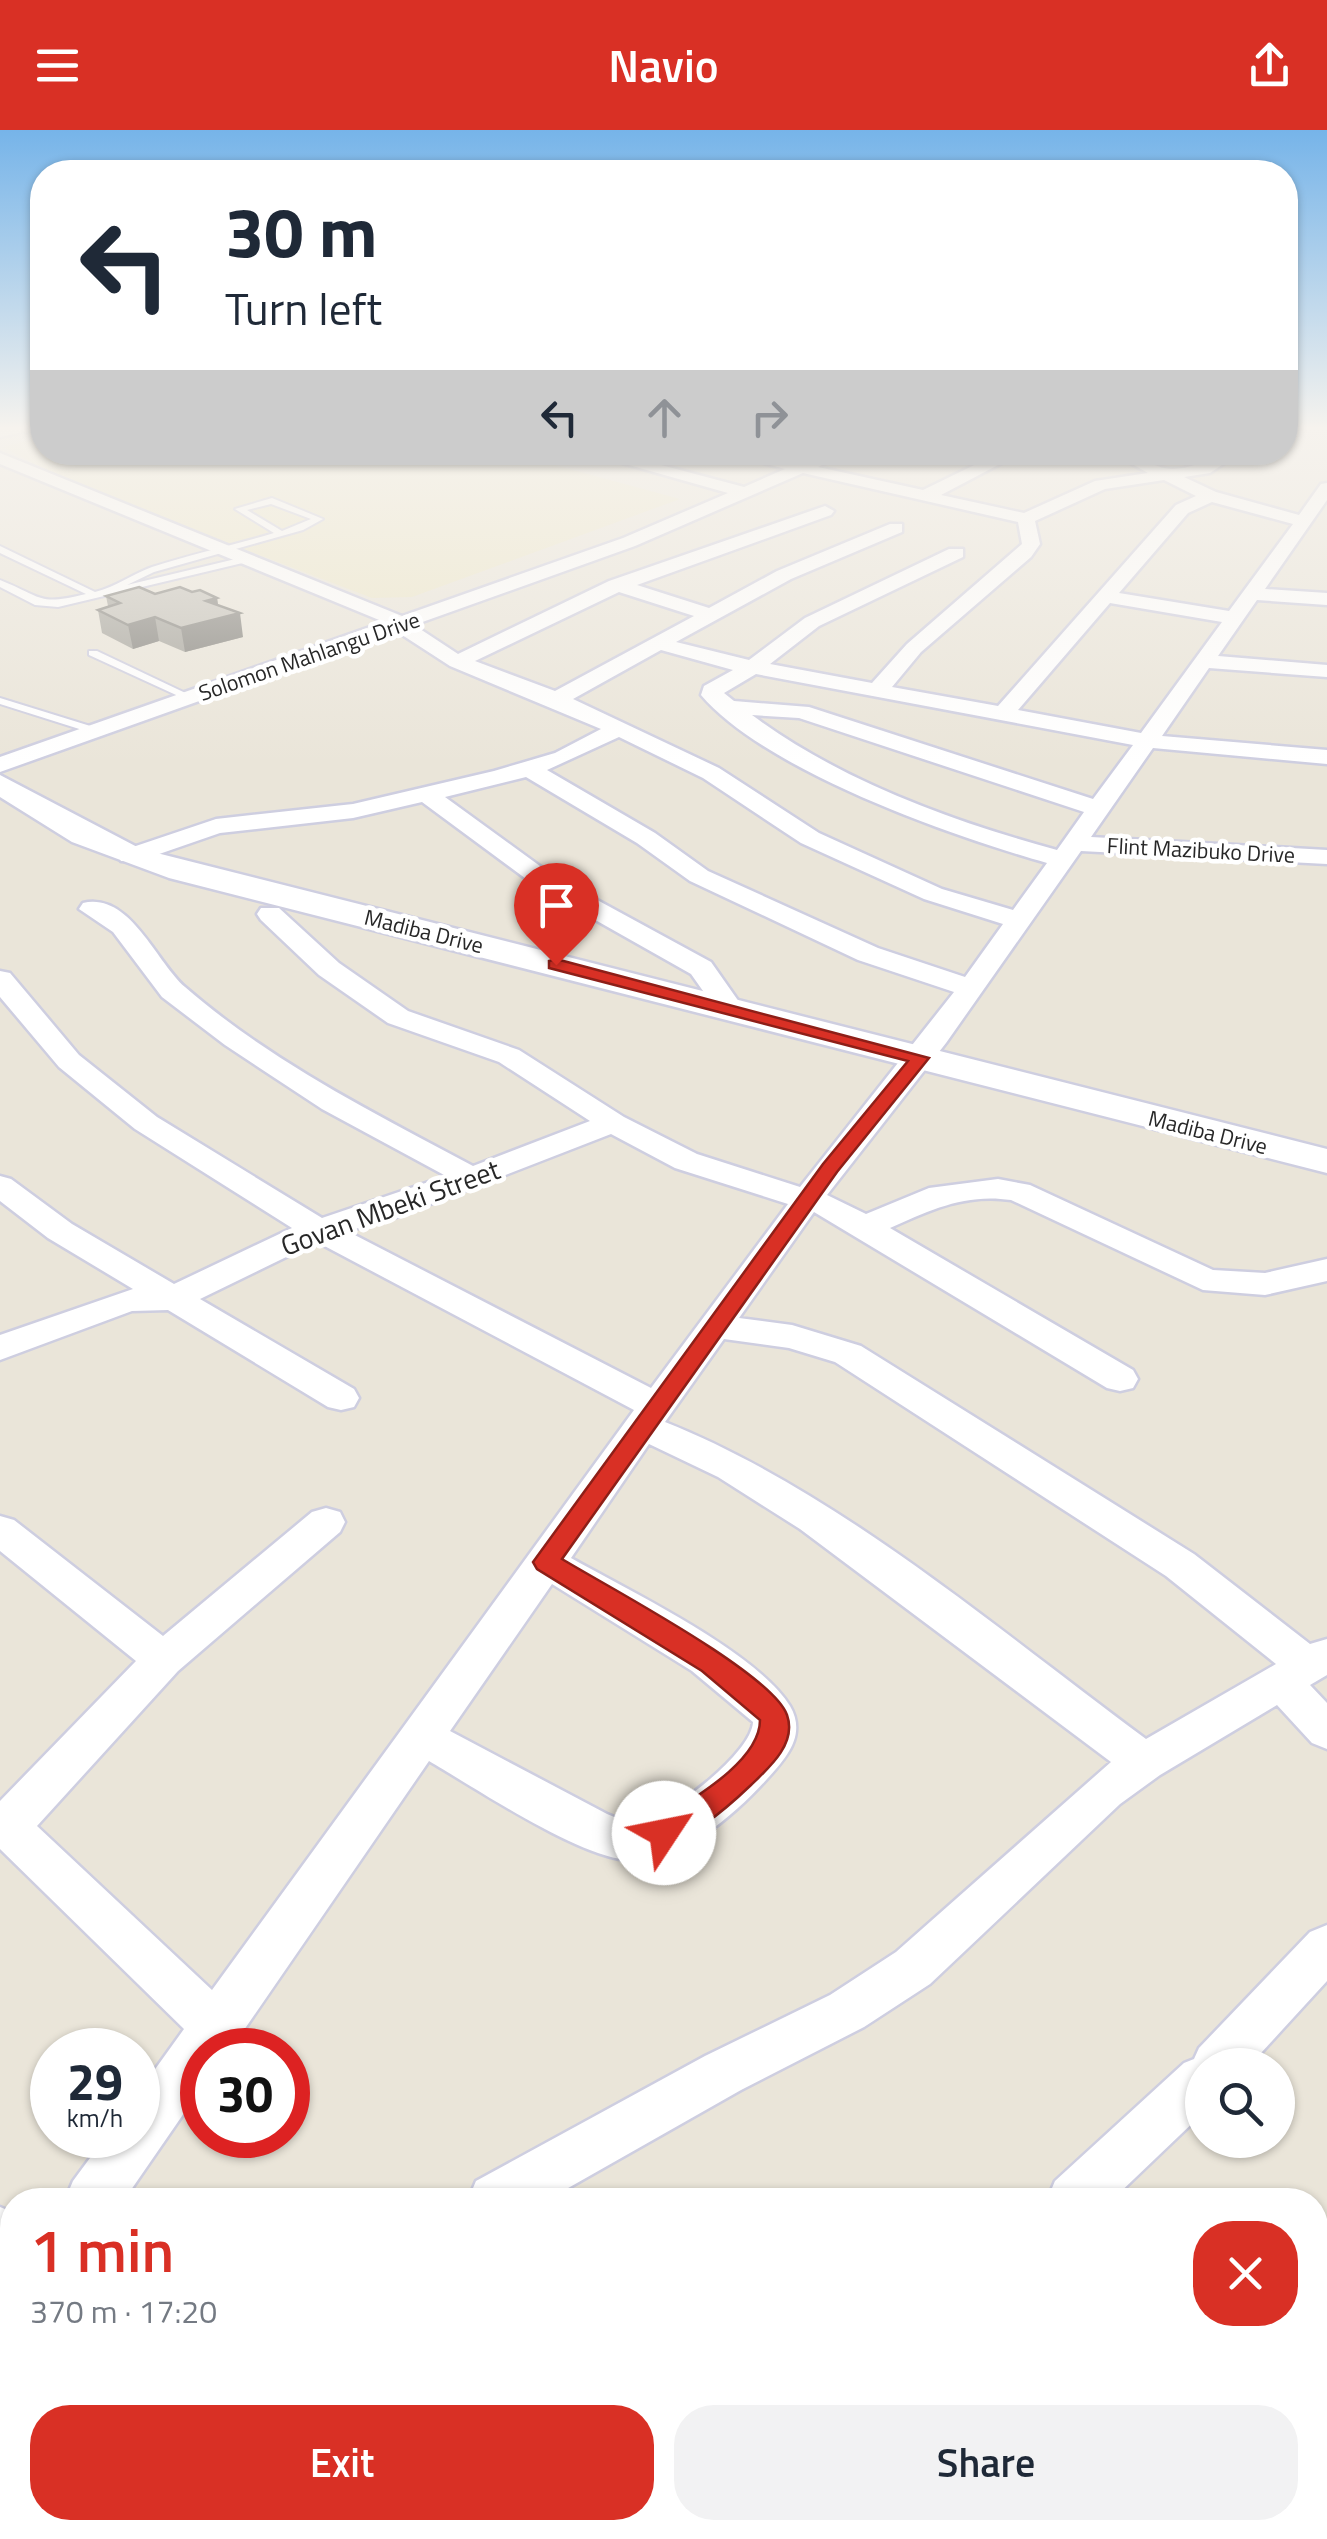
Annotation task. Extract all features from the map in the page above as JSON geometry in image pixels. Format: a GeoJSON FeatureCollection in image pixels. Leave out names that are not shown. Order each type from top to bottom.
{"type":"FeatureCollection","features":[{"type":"Feature","properties":{"kind":"street"},"geometry":{"type":"LineString","coordinates":[[196,538],[403,623],[407,632],[457,662],[556,700],[711,774],[764,812],[888,876],[975,910],[1018,920]]}},
{"type":"Feature","properties":{"kind":"street","name":"Solomon Mahlangu Drive"},"geometry":{"type":"LineString","coordinates":[[0,765],[632,538]]}},
{"type":"Feature","properties":{"kind":"street"},"geometry":{"type":"LineString","coordinates":[[457,662],[617,586],[751,538]]}},
{"type":"Feature","properties":{"kind":"street"},"geometry":{"type":"LineString","coordinates":[[556,700],[655,642],[784,575],[871,538]]}},
{"type":"Feature","properties":{"kind":"street"},"geometry":{"type":"LineString","coordinates":[[877,691],[914,648],[1024,554],[1031,544],[1030,538]]}},
{"type":"Feature","properties":{"kind":"street"},"geometry":{"type":"LineString","coordinates":[[1002,716],[1155,538]]}},
{"type":"Feature","properties":{"kind":"street"},"geometry":{"type":"LineString","coordinates":[[101,2188],[426,1738],[650,1417],[920,1058],[1290,538]]}},
{"type":"Feature","properties":{"kind":"street"},"geometry":{"type":"LineString","coordinates":[[956,553],[812,622],[754,666],[712,691],[734,707],[801,712],[1098,808]]}},
{"type":"Feature","properties":{"kind":"street"},"geometry":{"type":"LineString","coordinates":[[563,566],[708,614]]}},
{"type":"Feature","properties":{"kind":"street"},"geometry":{"type":"LineString","coordinates":[[1251,594],[1327,599]]}},
{"type":"Feature","properties":{"kind":"street"},"geometry":{"type":"LineString","coordinates":[[1103,596],[1234,618]]}},
{"type":"Feature","properties":{"kind":"street"},"geometry":{"type":"LineString","coordinates":[[655,642],[719,661],[1147,741],[1327,757]]}},
{"type":"Feature","properties":{"kind":"street"},"geometry":{"type":"LineString","coordinates":[[1202,661],[1327,671]]}},
{"type":"Feature","properties":{"kind":"street","name":"Flint Mazibuko Drive"},"geometry":{"type":"LineString","coordinates":[[734,707],[760,731],[888,800],[973,834],[1068,851],[1327,857]]}},
{"type":"Feature","properties":{"kind":"street"},"geometry":{"type":"LineString","coordinates":[[130,856],[216,826],[310,818],[428,795],[530,769],[618,729]]}},
{"type":"Feature","properties":{"kind":"street"},"geometry":{"type":"LineString","coordinates":[[530,769],[634,831],[699,876],[868,954],[970,988]]}},
{"type":"Feature","properties":{"kind":"street","name":"Madiba Drive"},"geometry":{"type":"LineString","coordinates":[[0,784],[83,835],[130,856],[1327,1161]]}},
{"type":"Feature","properties":{"kind":"street"},"geometry":{"type":"LineString","coordinates":[[428,795],[546,882],[701,968],[730,1009]]}},
{"type":"Feature","properties":{"kind":"street"},"geometry":{"type":"LineString","coordinates":[[92,909],[122,926],[172,991],[235,1039],[333,1103],[471,1177]]}},
{"type":"Feature","properties":{"kind":"street"},"geometry":{"type":"LineString","coordinates":[[270,914],[328,969],[398,1017],[509,1056],[613,1123],[700,1166],[810,1200],[868,1226],[1120,1379]]}},
{"type":"Feature","properties":{"kind":"street"},"geometry":{"type":"LineString","coordinates":[[0,979],[68,1062],[109,1096],[317,1229],[415,1277],[744,1472],[916,1590],[1144,1762]]}},
{"type":"Feature","properties":{"kind":"street","name":"Govan Mbeki Street"},"geometry":{"type":"LineString","coordinates":[[0,1348],[128,1300],[171,1299],[317,1229],[378,1214],[613,1123]]}},
{"type":"Feature","properties":{"kind":"street"},"geometry":{"type":"LineString","coordinates":[[0,1186],[60,1231],[341,1398]]}},
{"type":"Feature","properties":{"kind":"street"},"geometry":{"type":"LineString","coordinates":[[868,1226],[948,1191],[997,1186],[1019,1192],[1203,1279],[1226,1285],[1254,1287],[1327,1270]]}},
{"type":"Feature","properties":{"kind":"street"},"geometry":{"type":"LineString","coordinates":[[718,1328],[792,1338],[848,1354],[1166,1555],[1305,1667],[1327,1731]]}},
{"type":"Feature","properties":{"kind":"street"},"geometry":{"type":"LineString","coordinates":[[217,2027],[4,1824],[163,1659],[326,1522]]}},
{"type":"Feature","properties":{"kind":"street"},"geometry":{"type":"LineString","coordinates":[[0,1530],[163,1659]]}},
{"type":"Feature","properties":{"kind":"street"},"geometry":{"type":"LineString","coordinates":[[426,1738],[571,1819],[606,1836],[631,1841],[664,1833],[718,1797],[774,1740],[774,1717],[758,1698],[712,1664],[546,1562]]}},
{"type":"Feature","properties":{"kind":"street"},"geometry":{"type":"LineString","coordinates":[[517,2188],[723,2074],[847,2011],[913,1968],[1094,1800],[1144,1762],[1305,1667]]}},
{"type":"Feature","properties":{"kind":"street"},"geometry":{"type":"LineString","coordinates":[[1233,2048],[1327,1947]]}},
{"type":"Feature","properties":{"kind":"street"},"geometry":{"type":"LineString","coordinates":[[1087,2188],[1185,2096]]}},
{"type":"Feature","properties":{"kind":"lane"},"geometry":{"type":"LineString","coordinates":[[115,589],[130,577],[261,538]]}},
{"type":"Feature","properties":{"kind":"lane"},"geometry":{"type":"LineString","coordinates":[[0,549],[91,593]]}},
{"type":"Feature","properties":{"kind":"lane"},"geometry":{"type":"LineString","coordinates":[[0,583],[43,604],[162,583],[248,559]]}},
{"type":"Feature","properties":{"kind":"lane"},"geometry":{"type":"LineString","coordinates":[[92,652],[191,698]]}},
{"type":"Feature","properties":{"kind":"lane"},"geometry":{"type":"LineString","coordinates":[[0,701],[96,731]]}},
{"type":"Feature","properties":{"kind":"shaded area"},"geometry":{"type":"Polygon","coordinates":[[[215,538],[572,538],[412,597],[372,598],[215,538]]]}},
{"type":"Feature","properties":{"kind":"building"},"geometry":{"type":"Polygon","coordinates":[[[139,587],[155,594],[180,587],[192,592],[200,590],[217,598],[206,601],[240,613],[181,628],[155,617],[128,625],[98,610],[120,603],[106,596],[139,587]]]}},
{"type":"Feature","properties":{"kind":"route"},"geometry":{"type":"LineString","coordinates":[[556,965],[920,1058],[830,1168],[546,1562],[712,1664],[758,1698],[774,1717],[774,1740],[756,1764],[718,1797],[664,1833]]}}]}
